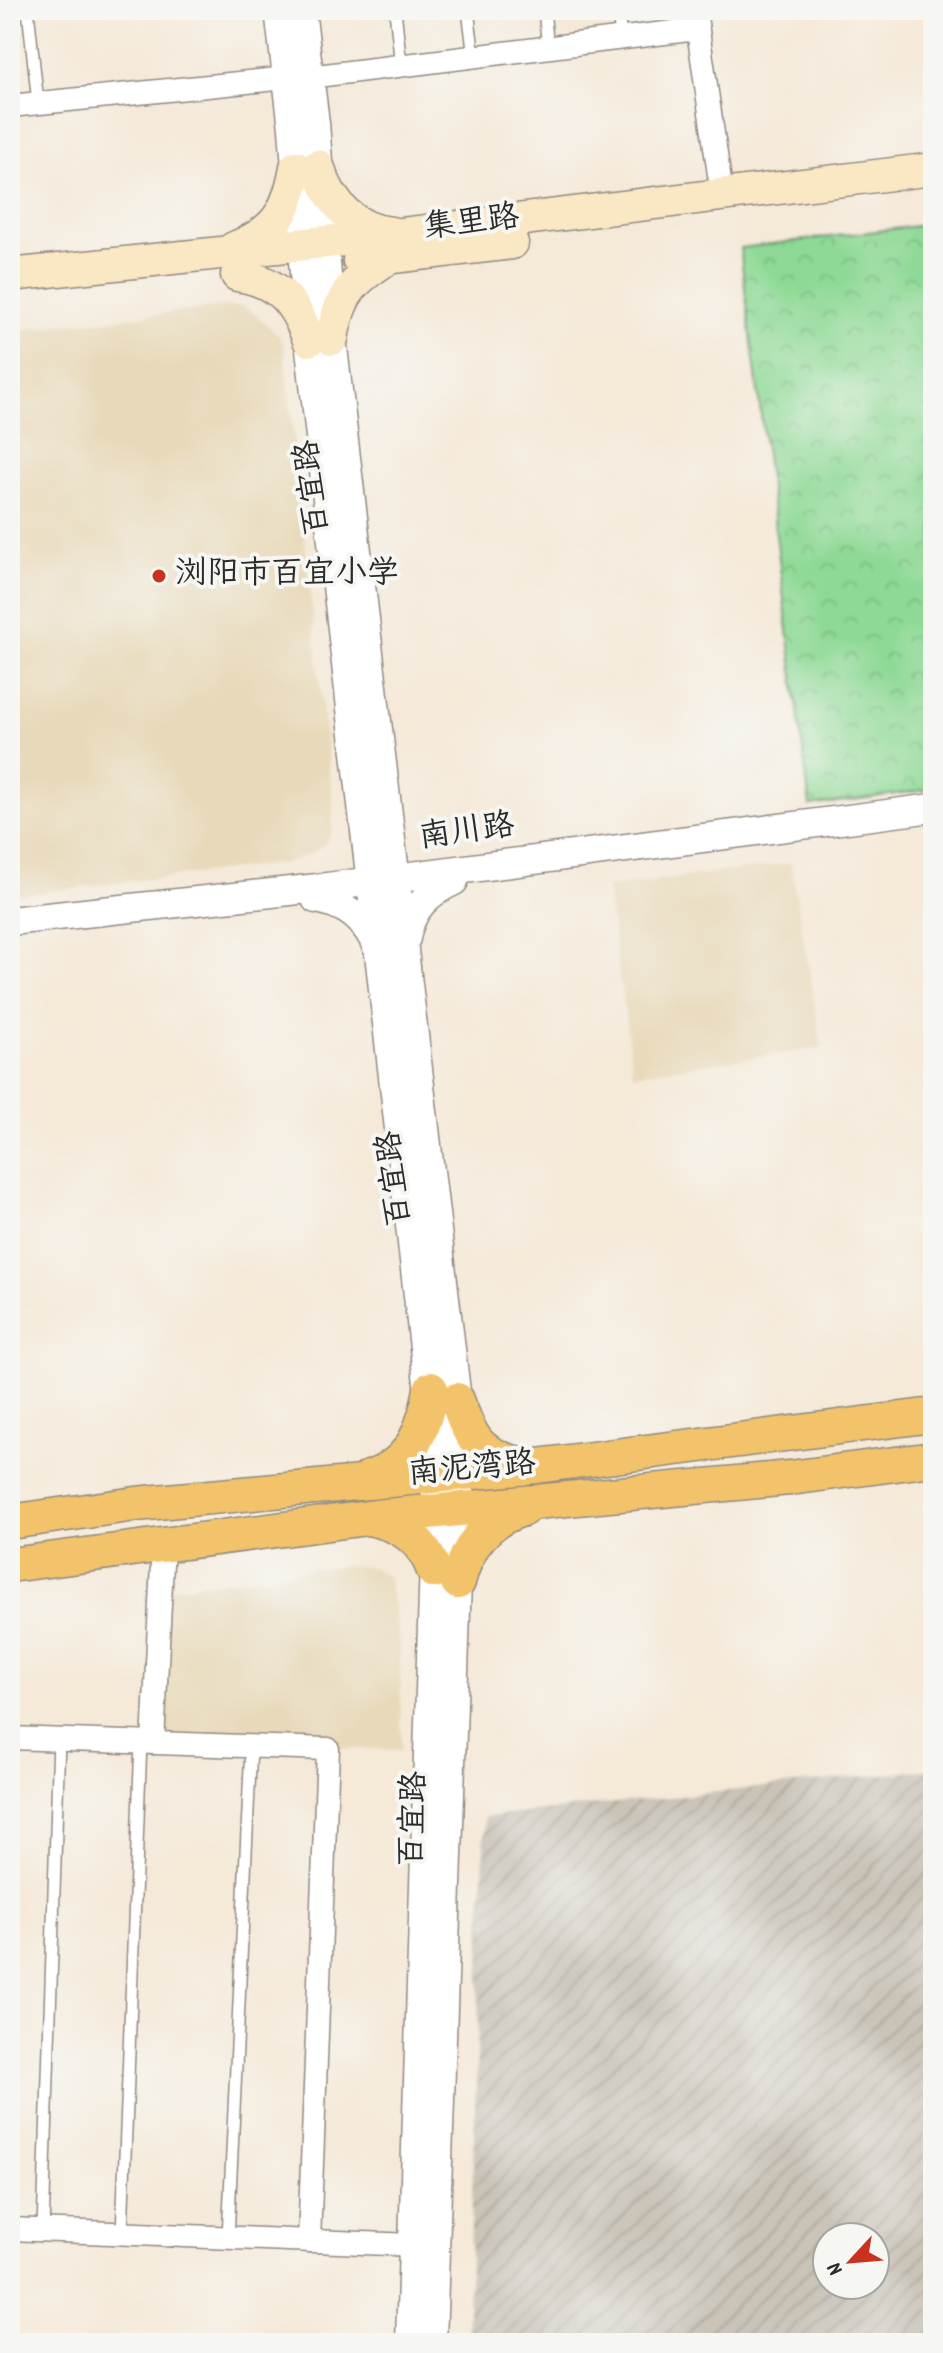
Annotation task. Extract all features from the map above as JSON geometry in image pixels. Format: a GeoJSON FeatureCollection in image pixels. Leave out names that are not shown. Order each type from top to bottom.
{"type":"FeatureCollection","features":[{"type":"Feature","properties":{"kind":"main road"},"geometry":{"type":"LineString","coordinates":[[307,167],[349,217],[373,229],[395,246],[349,289],[320,340],[303,325],[285,295],[271,284],[228,265],[280,216],[307,167]]}},
{"type":"Feature","properties":{"kind":"main road","name":"集里路"},"geometry":{"type":"LineString","coordinates":[[395,246],[722,195],[933,169]]}},
{"type":"Feature","properties":{"kind":"main road","name":"集里路"},"geometry":{"type":"LineString","coordinates":[[10,296],[314,255],[933,192]]}},
{"type":"Feature","properties":{"kind":"main road","name":"集里路"},"geometry":{"type":"LineString","coordinates":[[10,275],[228,265]]}},
{"type":"Feature","properties":{"kind":"main road"},"geometry":{"type":"LineString","coordinates":[[359,1481],[393,1466],[413,1446],[424,1422],[444,1394],[474,1441],[484,1451],[499,1458],[537,1466]]}},
{"type":"Feature","properties":{"kind":"main road","name":"南泥湾路"},"geometry":{"type":"LineString","coordinates":[[10,1522],[136,1504],[537,1466],[933,1415]]}},
{"type":"Feature","properties":{"kind":"main road","name":"南泥湾路"},"geometry":{"type":"LineString","coordinates":[[10,1565],[369,1518],[790,1478],[933,1459]]}},
{"type":"Feature","properties":{"kind":"main road"},"geometry":{"type":"LineString","coordinates":[[369,1518],[412,1535],[446,1577],[485,1531],[516,1511],[541,1503]]}},
{"type":"Feature","properties":{"kind":"street","name":"百宜路"},"geometry":{"type":"LineString","coordinates":[[279,10],[298,77]]}},
{"type":"Feature","properties":{"kind":"street","name":"百宜路"},"geometry":{"type":"LineString","coordinates":[[301,10],[298,77],[320,340],[444,1394],[449,1473],[432,2343]]}},
{"type":"Feature","properties":{"kind":"street"},"geometry":{"type":"LineString","coordinates":[[10,106],[401,66],[621,39],[696,20],[722,195]]}},
{"type":"Feature","properties":{"kind":"street","name":"南川路"},"geometry":{"type":"LineString","coordinates":[[10,932],[385,885],[933,808]]}},
{"type":"Feature","properties":{"kind":"street","name":"南川路"},"geometry":{"type":"LineString","coordinates":[[450,876],[933,820]]}},
{"type":"Feature","properties":{"kind":"street"},"geometry":{"type":"LineString","coordinates":[[379,829],[409,857],[450,876],[419,904],[393,951],[375,942],[359,917],[317,893],[354,865],[379,829]]}},
{"type":"Feature","properties":{"kind":"street","name":"南川路"},"geometry":{"type":"LineString","coordinates":[[10,921],[317,893]]}},
{"type":"Feature","properties":{"kind":"street"},"geometry":{"type":"LineString","coordinates":[[147,1743],[163,1544]]}},
{"type":"Feature","properties":{"kind":"street","name":"百宜路"},"geometry":{"type":"LineString","coordinates":[[410,2343],[446,1577]]}},
{"type":"Feature","properties":{"kind":"street"},"geometry":{"type":"LineString","coordinates":[[10,1738],[328,1749],[309,2241]]}},
{"type":"Feature","properties":{"kind":"street"},"geometry":{"type":"LineString","coordinates":[[10,2229],[413,2245]]}},
{"type":"Feature","properties":{"kind":"lane"},"geometry":{"type":"LineString","coordinates":[[28,10],[38,103]]}},
{"type":"Feature","properties":{"kind":"lane"},"geometry":{"type":"LineString","coordinates":[[395,10],[401,66]]}},
{"type":"Feature","properties":{"kind":"lane"},"geometry":{"type":"LineString","coordinates":[[468,10],[474,57]]}},
{"type":"Feature","properties":{"kind":"lane"},"geometry":{"type":"LineString","coordinates":[[544,10],[548,48]]}},
{"type":"Feature","properties":{"kind":"lane"},"geometry":{"type":"LineString","coordinates":[[618,10],[621,39]]}},
{"type":"Feature","properties":{"kind":"lane"},"geometry":{"type":"LineString","coordinates":[[43,2230],[59,1739]]}},
{"type":"Feature","properties":{"kind":"lane"},"geometry":{"type":"LineString","coordinates":[[122,2233],[147,1743]]}},
{"type":"Feature","properties":{"kind":"lane"},"geometry":{"type":"LineString","coordinates":[[228,2238],[251,1746]]}},
{"type":"Feature","properties":{"kind":"shaded area","name":"浏阳市百宜小学"},"geometry":{"type":"Polygon","coordinates":[[[242,306],[253,312],[278,335],[284,346],[333,805],[332,832],[325,844],[313,853],[286,863],[10,896],[10,331],[242,306]]]}},
{"type":"Feature","properties":{"kind":"shaded area"},"geometry":{"type":"Polygon","coordinates":[[[791,863],[822,1048],[633,1074],[607,887],[791,863]]]}},
{"type":"Feature","properties":{"kind":"shaded area"},"geometry":{"type":"Polygon","coordinates":[[[350,1565],[371,1567],[388,1577],[400,1641],[401,1750],[153,1743],[161,1589],[350,1565]]]}},
{"type":"Feature","properties":{"kind":"shaded area"},"geometry":{"type":"Polygon","coordinates":[[[933,1769],[933,2343],[467,2343],[485,1817],[933,1769]]]}},
{"type":"Feature","properties":{"kind":"green space"},"geometry":{"type":"Polygon","coordinates":[[[933,224],[933,789],[810,806],[740,248],[933,224]]]}},
{"type":"Feature","properties":{"kind":"place","name":"浏阳市百宜小学"},"geometry":{"type":"Point","coordinates":[159,576]}}]}
